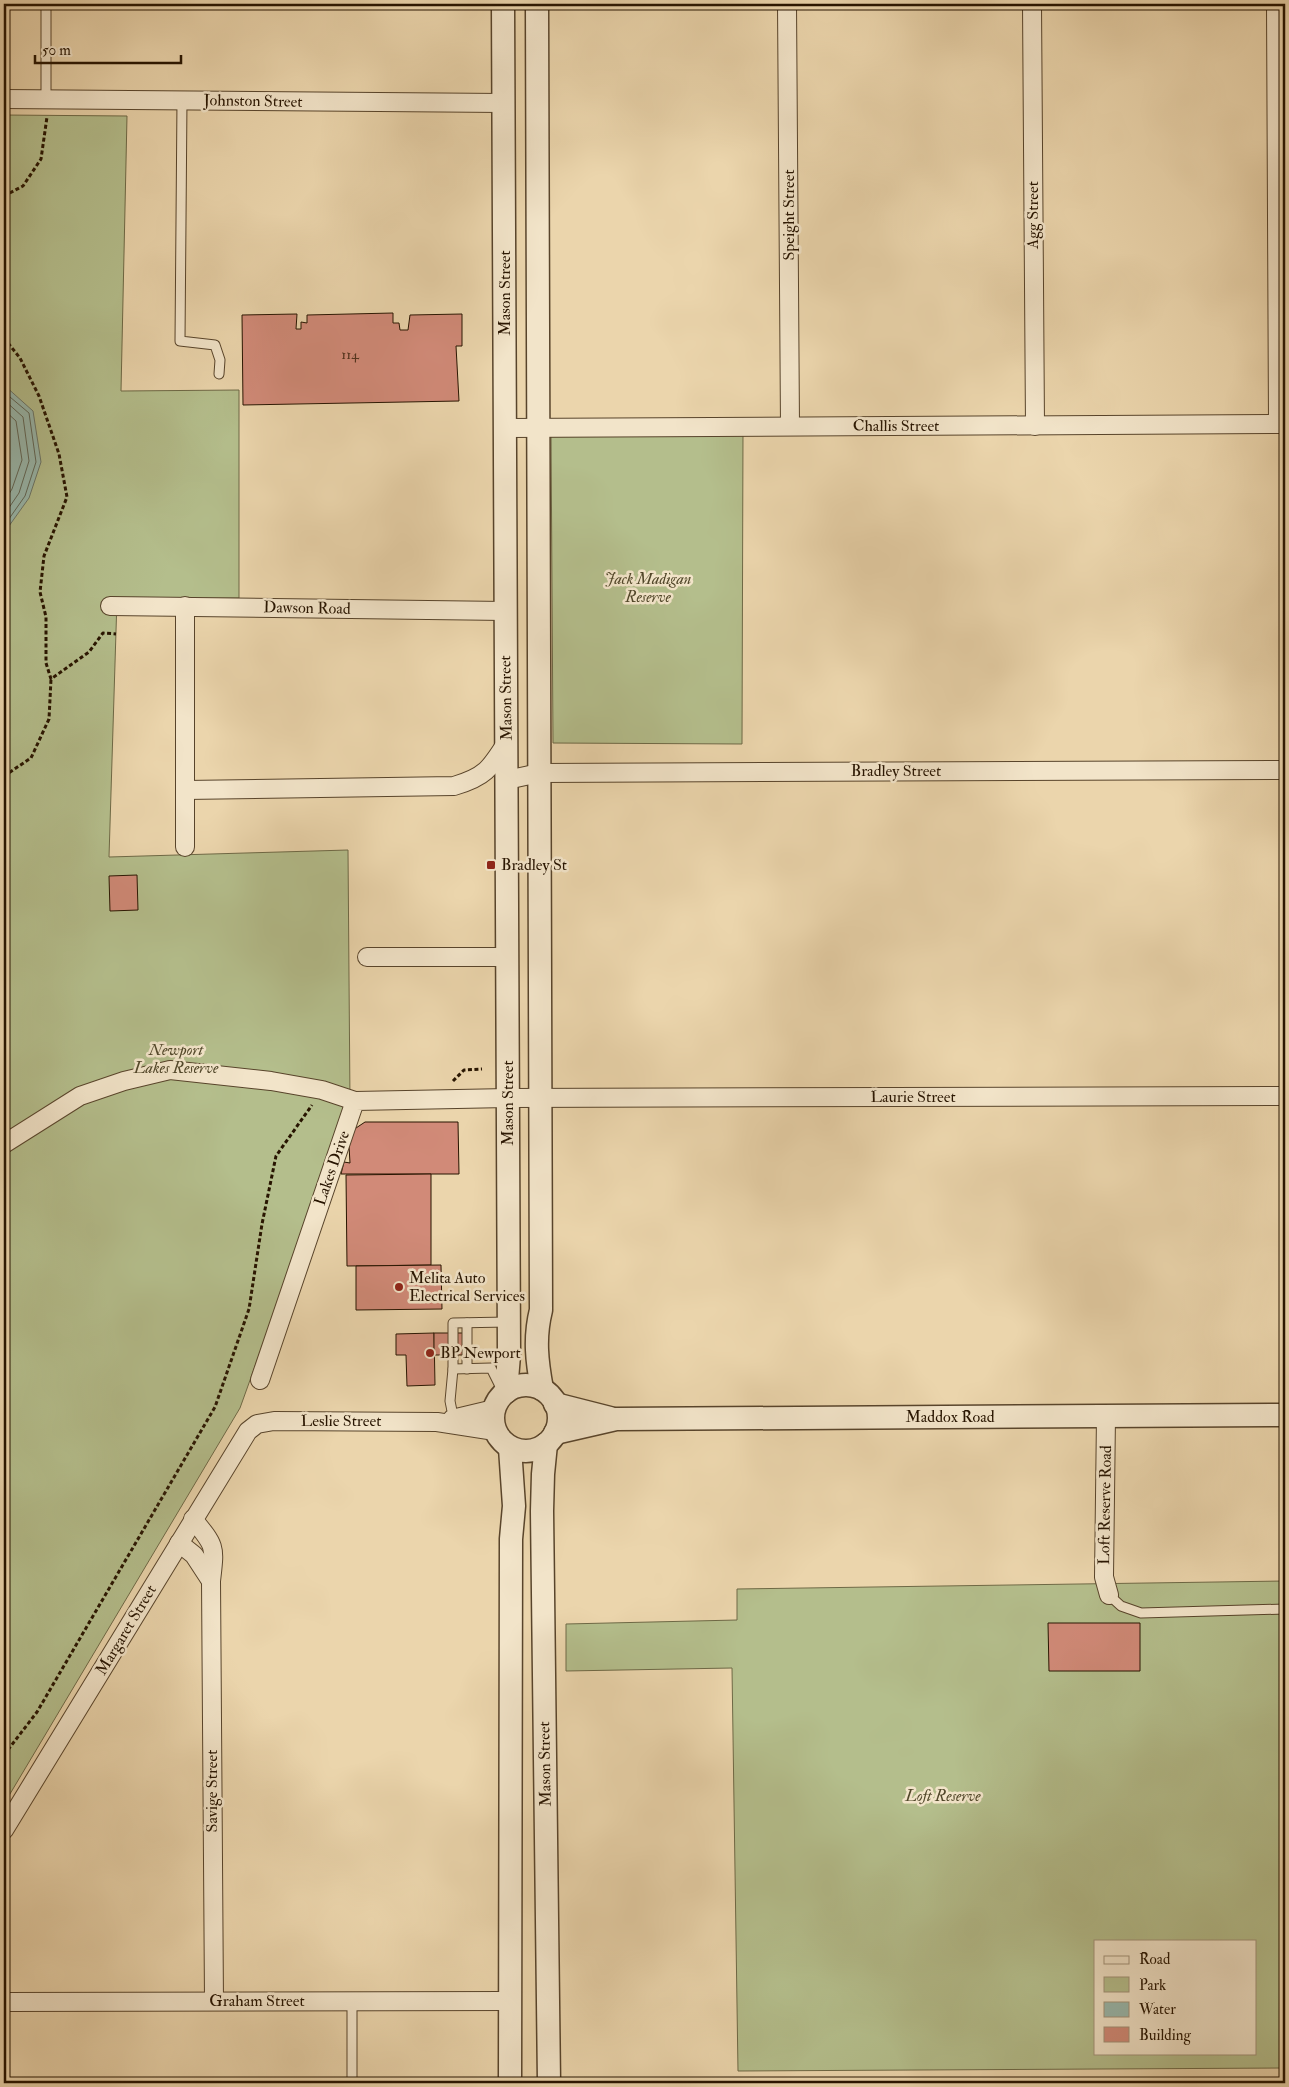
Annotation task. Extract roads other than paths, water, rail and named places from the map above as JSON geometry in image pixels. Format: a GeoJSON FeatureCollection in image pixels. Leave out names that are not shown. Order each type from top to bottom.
{"type":"FeatureCollection","features":[{"type":"Feature","properties":{"kind":"street","name":"Mason Street"},"geometry":{"type":"LineString","coordinates":[[501,1398],[508,1322],[503,4]]}},
{"type":"Feature","properties":{"kind":"street","name":"Mason Street"},"geometry":{"type":"LineString","coordinates":[[537,4],[541,1310],[536,1328],[536,1352],[548,1397]]}},
{"type":"Feature","properties":{"kind":"street","name":"Speight Street"},"geometry":{"type":"LineString","coordinates":[[788,4],[790,426]]}},
{"type":"Feature","properties":{"kind":"street","name":"Agg Street"},"geometry":{"type":"LineString","coordinates":[[1032,4],[1035,426]]}},
{"type":"Feature","properties":{"kind":"street"},"geometry":{"type":"LineString","coordinates":[[1276,4],[1282,424]]}},
{"type":"Feature","properties":{"kind":"street","name":"Johnston Street"},"geometry":{"type":"LineString","coordinates":[[4,99],[503,103]]}},
{"type":"Feature","properties":{"kind":"street","name":"Challis Street"},"geometry":{"type":"LineString","coordinates":[[506,428],[1282,424]]}},
{"type":"Feature","properties":{"kind":"street","name":"Dawson Road"},"geometry":{"type":"LineString","coordinates":[[110,606],[505,610]]}},
{"type":"Feature","properties":{"kind":"street"},"geometry":{"type":"LineString","coordinates":[[185,606],[185,847]]}},
{"type":"Feature","properties":{"kind":"street"},"geometry":{"type":"LineString","coordinates":[[184,790],[454,786],[474,780],[492,766],[507,742]]}},
{"type":"Feature","properties":{"kind":"street","name":"Bradley Street"},"geometry":{"type":"LineString","coordinates":[[507,780],[539,773],[1285,770]]}},
{"type":"Feature","properties":{"kind":"street"},"geometry":{"type":"LineString","coordinates":[[367,957],[507,957]]}},
{"type":"Feature","properties":{"kind":"street"},"geometry":{"type":"LineString","coordinates":[[4,1144],[80,1096],[124,1081],[170,1070],[271,1081],[322,1090],[355,1101],[508,1098]]}},
{"type":"Feature","properties":{"kind":"street","name":"Laurie Street"},"geometry":{"type":"LineString","coordinates":[[508,1098],[1285,1096]]}},
{"type":"Feature","properties":{"kind":"street","name":"Lakes Drive"},"geometry":{"type":"LineString","coordinates":[[260,1380],[355,1101]]}},
{"type":"Feature","properties":{"kind":"street"},"geometry":{"type":"LineString","coordinates":[[524,1385],[548,1397],[558,1414],[551,1439],[529,1451],[510,1448],[501,1441],[495,1431],[492,1420],[501,1398],[514,1387],[524,1385]]}},
{"type":"Feature","properties":{"kind":"street","name":"Maddox Road"},"geometry":{"type":"LineString","coordinates":[[548,1397],[616,1419]]}},
{"type":"Feature","properties":{"kind":"street","name":"Leslie Street"},"geometry":{"type":"LineString","coordinates":[[449,1421],[501,1398]]}},
{"type":"Feature","properties":{"kind":"street","name":"Maddox Road"},"geometry":{"type":"LineString","coordinates":[[551,1439],[616,1419],[1285,1415]]}},
{"type":"Feature","properties":{"kind":"street","name":"Loft Reserve Road"},"geometry":{"type":"LineString","coordinates":[[1106,1416],[1104,1577],[1109,1595]]}},
{"type":"Feature","properties":{"kind":"street","name":"Leslie Street"},"geometry":{"type":"LineString","coordinates":[[248,1431],[257,1424],[274,1421],[449,1421],[495,1431]]}},
{"type":"Feature","properties":{"kind":"street","name":"Margaret Street"},"geometry":{"type":"LineString","coordinates":[[4,1830],[248,1431]]}},
{"type":"Feature","properties":{"kind":"street","name":"Mason Street"},"geometry":{"type":"LineString","coordinates":[[549,2083],[542,1510],[543,1474],[551,1439]]}},
{"type":"Feature","properties":{"kind":"street","name":"Mason Street"},"geometry":{"type":"LineString","coordinates":[[510,1448],[514,1506],[511,1549],[510,2083]]}},
{"type":"Feature","properties":{"kind":"street","name":"Savige Street"},"geometry":{"type":"LineString","coordinates":[[193,1519],[210,1539],[215,1552],[211,1581],[214,2002]]}},
{"type":"Feature","properties":{"kind":"street"},"geometry":{"type":"LineString","coordinates":[[179,1543],[194,1555],[211,1581]]}},
{"type":"Feature","properties":{"kind":"street","name":"Graham Street"},"geometry":{"type":"LineString","coordinates":[[4,2002],[510,2000]]}},
{"type":"Feature","properties":{"kind":"lane"},"geometry":{"type":"LineString","coordinates":[[46,4],[46,99]]}},
{"type":"Feature","properties":{"kind":"lane"},"geometry":{"type":"LineString","coordinates":[[182,100],[180,341],[216,345],[220,360],[218,374]]}},
{"type":"Feature","properties":{"kind":"lane"},"geometry":{"type":"LineString","coordinates":[[449,1421],[454,1369],[453,1323],[508,1322]]}},
{"type":"Feature","properties":{"kind":"lane"},"geometry":{"type":"LineString","coordinates":[[467,1323],[467,1369]]}},
{"type":"Feature","properties":{"kind":"lane"},"geometry":{"type":"LineString","coordinates":[[454,1369],[491,1368],[501,1398]]}},
{"type":"Feature","properties":{"kind":"lane"},"geometry":{"type":"LineString","coordinates":[[1109,1595],[1121,1606],[1141,1613],[1285,1609]]}},
{"type":"Feature","properties":{"kind":"lane"},"geometry":{"type":"LineString","coordinates":[[352,2001],[352,2083]]}},
{"type":"Feature","properties":{"kind":"water"},"geometry":{"type":"Polygon","coordinates":[[[4,385],[33,411],[41,462],[29,498],[4,533],[4,385]]]}},
{"type":"Feature","properties":{"kind":"place","name":"Bradley St"},"geometry":{"type":"Point","coordinates":[491,865]}},
{"type":"Feature","properties":{"kind":"place","name":"Melita Auto Electrical Services"},"geometry":{"type":"Point","coordinates":[399,1287]}},
{"type":"Feature","properties":{"kind":"place","name":"BP Newport"},"geometry":{"type":"Point","coordinates":[430,1353]}},
{"type":"Feature","properties":{"kind":"park label","name":"Jack Madigan Reserve"},"geometry":{"type":"Point","coordinates":[648,588]}},
{"type":"Feature","properties":{"kind":"park label","name":"Newport Lakes Reserve"},"geometry":{"type":"Point","coordinates":[176,1059]}},
{"type":"Feature","properties":{"kind":"park label","name":"Loft Reserve"},"geometry":{"type":"Point","coordinates":[943,1796]}}]}
